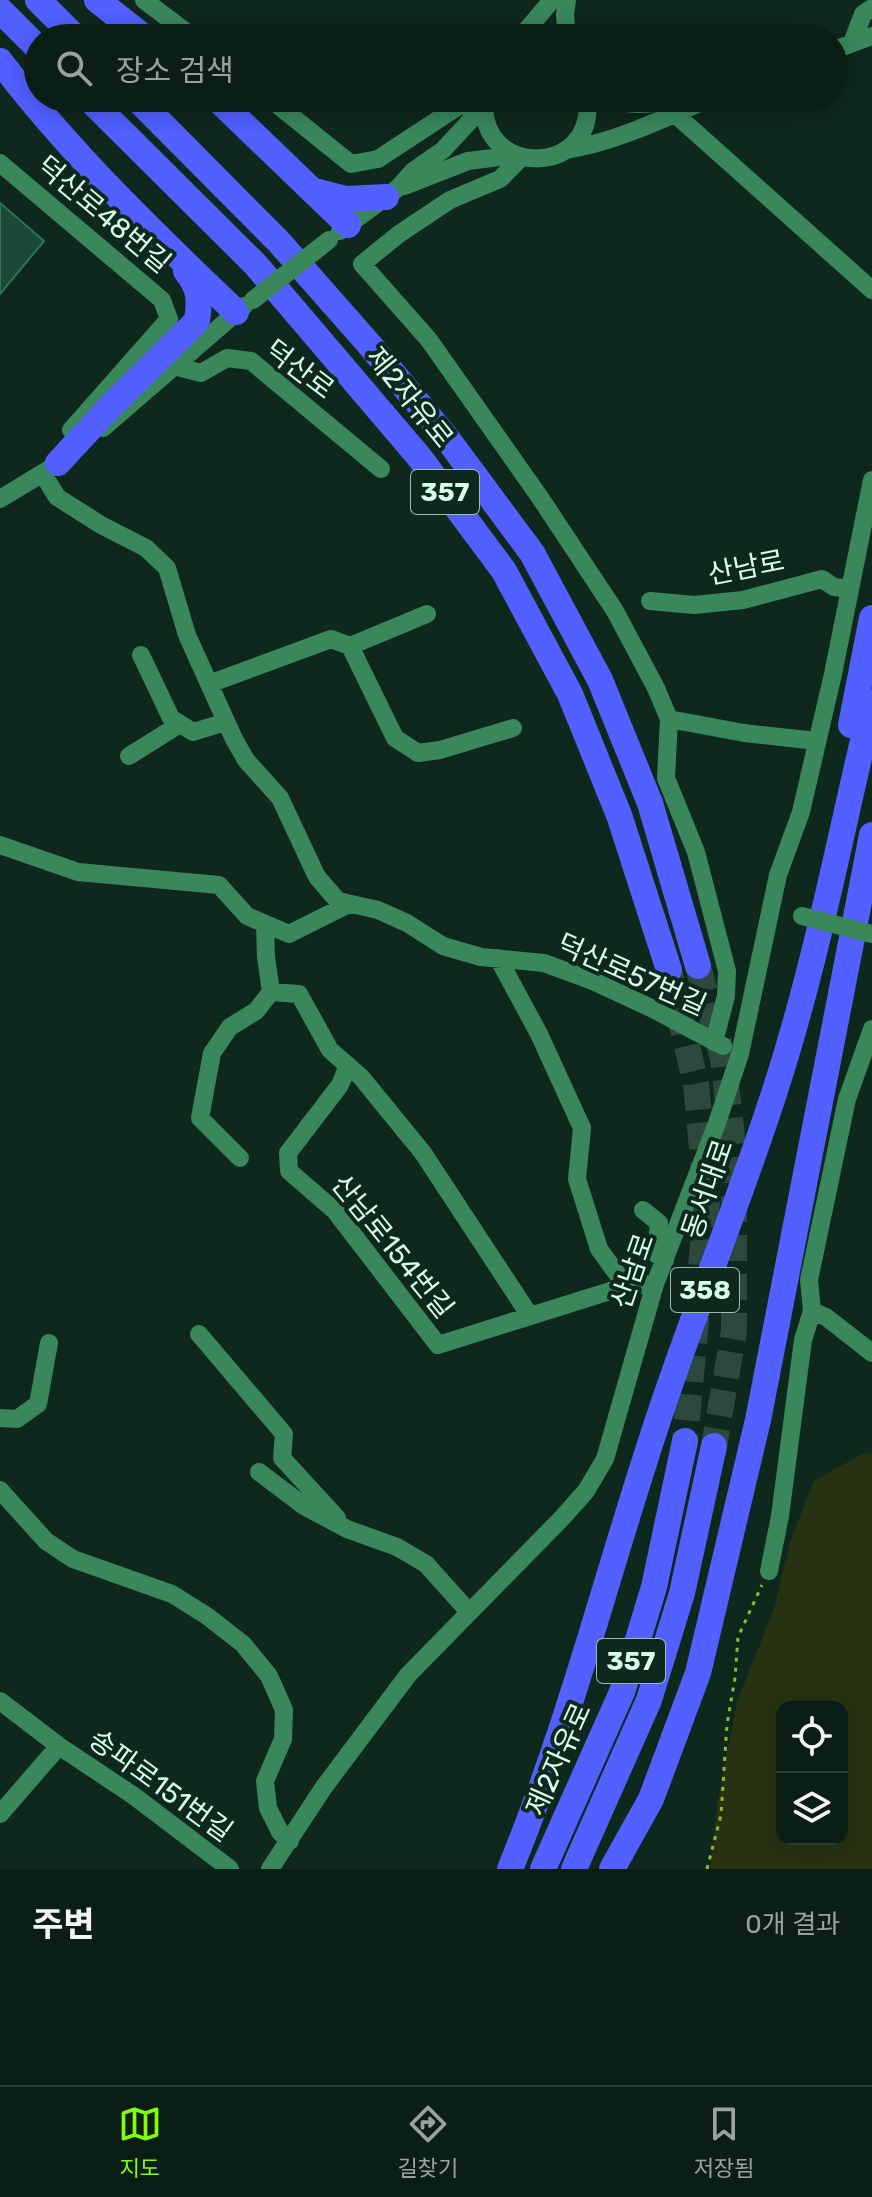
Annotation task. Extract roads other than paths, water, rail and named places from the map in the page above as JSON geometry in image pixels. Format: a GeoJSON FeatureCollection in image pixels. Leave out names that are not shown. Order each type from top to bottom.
{"type":"FeatureCollection","features":[{"type":"Feature","properties":{"kind":"highway"},"geometry":{"type":"LineString","coordinates":[[38,0],[62,24]]}},
{"type":"Feature","properties":{"kind":"highway"},"geometry":{"type":"LineString","coordinates":[[97,0],[127,24]]}},
{"type":"Feature","properties":{"kind":"highway"},"geometry":{"type":"LineString","coordinates":[[0,10],[24,34]]}},
{"type":"Feature","properties":{"kind":"highway"},"geometry":{"type":"LineString","coordinates":[[0,61],[24,93]]}},
{"type":"Feature","properties":{"kind":"highway"},"geometry":{"type":"LineString","coordinates":[[40,112],[155,235],[197,284],[200,295],[197,321],[50,469]]}},
{"type":"Feature","properties":{"kind":"highway","name":"제2자유로"},"geometry":{"type":"LineString","coordinates":[[102,112],[255,264],[420,458],[504,571],[570,694],[619,815],[669,970]]}},
{"type":"Feature","properties":{"kind":"highway","name":"제2자유로"},"geometry":{"type":"LineString","coordinates":[[150,112],[279,242],[368,343],[446,437],[532,553],[600,680],[650,803],[698,966]]}},
{"type":"Feature","properties":{"kind":"highway"},"geometry":{"type":"LineString","coordinates":[[231,112],[315,191],[338,232]]}},
{"type":"Feature","properties":{"kind":"highway"},"geometry":{"type":"LineString","coordinates":[[315,191],[346,199],[392,193]]}},
{"type":"Feature","properties":{"kind":"highway"},"geometry":{"type":"LineString","coordinates":[[155,235],[244,306]]}},
{"type":"Feature","properties":{"kind":"highway"},"geometry":{"type":"LineString","coordinates":[[826,898],[828,833],[872,618]]}},
{"type":"Feature","properties":{"kind":"highway","name":"동서대로"},"geometry":{"type":"LineString","coordinates":[[510,1869],[565,1724],[662,1408],[779,1078],[826,898],[872,702]]}},
{"type":"Feature","properties":{"kind":"highway","name":"358"},"geometry":{"type":"LineString","coordinates":[[612,1869],[651,1799],[698,1673],[758,1420],[872,835]]}},
{"type":"Feature","properties":{"kind":"highway","name":"제2자유로"},"geometry":{"type":"LineString","coordinates":[[543,1869],[622,1692],[654,1587],[685,1441]]}},
{"type":"Feature","properties":{"kind":"highway","name":"357"},"geometry":{"type":"LineString","coordinates":[[574,1869],[649,1700],[682,1593],[714,1446]]}},
{"type":"Feature","properties":{"kind":"street"},"geometry":{"type":"LineString","coordinates":[[144,0],[176,24]]}},
{"type":"Feature","properties":{"kind":"street"},"geometry":{"type":"LineString","coordinates":[[566,24],[567,0]]}},
{"type":"Feature","properties":{"kind":"street"},"geometry":{"type":"LineString","coordinates":[[529,24],[543,4]]}},
{"type":"Feature","properties":{"kind":"street"},"geometry":{"type":"LineString","coordinates":[[852,43],[863,14],[872,8]]}},
{"type":"Feature","properties":{"kind":"street"},"geometry":{"type":"LineString","coordinates":[[848,45],[872,36]]}},
{"type":"Feature","properties":{"kind":"street"},"geometry":{"type":"LineString","coordinates":[[286,112],[351,164],[378,159],[450,112]]}},
{"type":"Feature","properties":{"kind":"street"},"geometry":{"type":"LineString","coordinates":[[0,499],[50,469],[121,415],[244,306],[392,193],[413,171],[454,139],[474,112]]}},
{"type":"Feature","properties":{"kind":"street"},"geometry":{"type":"LineString","coordinates":[[485,112],[490,132],[501,146],[519,156]]}},
{"type":"Feature","properties":{"kind":"street"},"geometry":{"type":"LineString","coordinates":[[565,150],[584,127],[586,112]]}},
{"type":"Feature","properties":{"kind":"street"},"geometry":{"type":"LineString","coordinates":[[392,193],[468,161],[493,156],[541,159],[565,150],[588,147],[663,112]]}},
{"type":"Feature","properties":{"kind":"street"},"geometry":{"type":"LineString","coordinates":[[682,112],[872,290]]}},
{"type":"Feature","properties":{"kind":"street"},"geometry":{"type":"LineString","coordinates":[[519,156],[500,179],[434,210],[362,264],[429,340],[541,499],[615,611],[669,719],[666,778],[696,852],[727,971],[726,996],[714,1042]]}},
{"type":"Feature","properties":{"kind":"street","name":"덕산로48번길"},"geometry":{"type":"LineString","coordinates":[[0,163],[162,300],[169,319],[63,440],[50,469]]}},
{"type":"Feature","properties":{"kind":"street","name":"덕산로"},"geometry":{"type":"LineString","coordinates":[[174,366],[201,373],[227,358],[251,361],[381,469]]}},
{"type":"Feature","properties":{"kind":"street","name":"덕산로57번길"},"geometry":{"type":"LineString","coordinates":[[50,469],[57,497],[101,525],[146,548],[167,568],[187,635],[226,722],[246,760],[280,798],[317,877],[338,901],[378,910],[407,923],[443,946],[481,957],[544,963],[593,981],[740,1054]]}},
{"type":"Feature","properties":{"kind":"street","name":"산남로"},"geometry":{"type":"LineString","coordinates":[[270,1869],[324,1787],[408,1675],[586,1491],[605,1459],[655,1284],[740,1054],[778,875],[801,812],[872,480]]}},
{"type":"Feature","properties":{"kind":"street","name":"산남로"},"geometry":{"type":"LineString","coordinates":[[650,601],[694,605],[743,600],[822,579],[834,587],[850,589]]}},
{"type":"Feature","properties":{"kind":"street"},"geometry":{"type":"LineString","coordinates":[[209,684],[331,639],[350,646],[427,614]]}},
{"type":"Feature","properties":{"kind":"street"},"geometry":{"type":"LineString","coordinates":[[350,646],[395,738],[418,753],[440,750],[513,728]]}},
{"type":"Feature","properties":{"kind":"street"},"geometry":{"type":"LineString","coordinates":[[141,655],[171,718],[193,732],[226,722]]}},
{"type":"Feature","properties":{"kind":"street"},"geometry":{"type":"LineString","coordinates":[[669,719],[744,733],[817,741]]}},
{"type":"Feature","properties":{"kind":"street"},"geometry":{"type":"LineString","coordinates":[[129,756],[180,724]]}},
{"type":"Feature","properties":{"kind":"street"},"geometry":{"type":"LineString","coordinates":[[0,845],[78,872],[219,885],[247,916],[289,934],[349,904]]}},
{"type":"Feature","properties":{"kind":"street"},"geometry":{"type":"LineString","coordinates":[[862,886],[872,857]]}},
{"type":"Feature","properties":{"kind":"street"},"geometry":{"type":"LineString","coordinates":[[773,905],[802,916],[872,934]]}},
{"type":"Feature","properties":{"kind":"street"},"geometry":{"type":"LineString","coordinates":[[240,1158],[200,1118],[212,1053],[230,1027],[256,1011],[271,992],[265,924]]}},
{"type":"Feature","properties":{"kind":"street"},"geometry":{"type":"LineString","coordinates":[[498,958],[539,1034],[582,1128],[577,1179],[599,1249],[626,1286]]}},
{"type":"Feature","properties":{"kind":"street"},"geometry":{"type":"LineString","coordinates":[[271,992],[299,994],[330,1050],[361,1077],[423,1153],[530,1316]]}},
{"type":"Feature","properties":{"kind":"street"},"geometry":{"type":"LineString","coordinates":[[769,1571],[780,1516],[796,1379],[812,1311],[809,1280],[847,1099],[872,1029]]}},
{"type":"Feature","properties":{"kind":"street","name":"산남로154번길"},"geometry":{"type":"LineString","coordinates":[[348,1065],[340,1085],[288,1153],[289,1171],[335,1211],[438,1345],[626,1286],[655,1284]]}},
{"type":"Feature","properties":{"kind":"street"},"geometry":{"type":"LineString","coordinates":[[643,1210],[659,1223],[656,1254],[665,1260]]}},
{"type":"Feature","properties":{"kind":"street"},"geometry":{"type":"LineString","coordinates":[[812,1311],[826,1317],[872,1353]]}},
{"type":"Feature","properties":{"kind":"street"},"geometry":{"type":"LineString","coordinates":[[199,1334],[284,1434],[282,1458],[347,1529]]}},
{"type":"Feature","properties":{"kind":"street"},"geometry":{"type":"LineString","coordinates":[[0,1418],[17,1419],[38,1404],[49,1343]]}},
{"type":"Feature","properties":{"kind":"street"},"geometry":{"type":"LineString","coordinates":[[259,1472],[304,1506],[347,1529],[397,1547],[426,1564],[469,1612]]}},
{"type":"Feature","properties":{"kind":"street"},"geometry":{"type":"LineString","coordinates":[[0,1490],[46,1541],[73,1559],[172,1594],[243,1644],[269,1676],[284,1710],[283,1739],[265,1781],[268,1808],[280,1832],[290,1841]]}},
{"type":"Feature","properties":{"kind":"street","name":"송파로151번길"},"geometry":{"type":"LineString","coordinates":[[0,1701],[230,1869]]}},
{"type":"Feature","properties":{"kind":"street","name":"송파로151번길"},"geometry":{"type":"LineString","coordinates":[[0,1814],[59,1746]]}},
{"type":"Feature","properties":{"kind":"tunnel"},"geometry":{"type":"LineString","coordinates":[[698,966],[723,1059],[734,1154],[734,1331],[714,1446]]}},
{"type":"Feature","properties":{"kind":"tunnel"},"geometry":{"type":"LineString","coordinates":[[669,970],[696,1084],[707,1201],[685,1441]]}}]}
